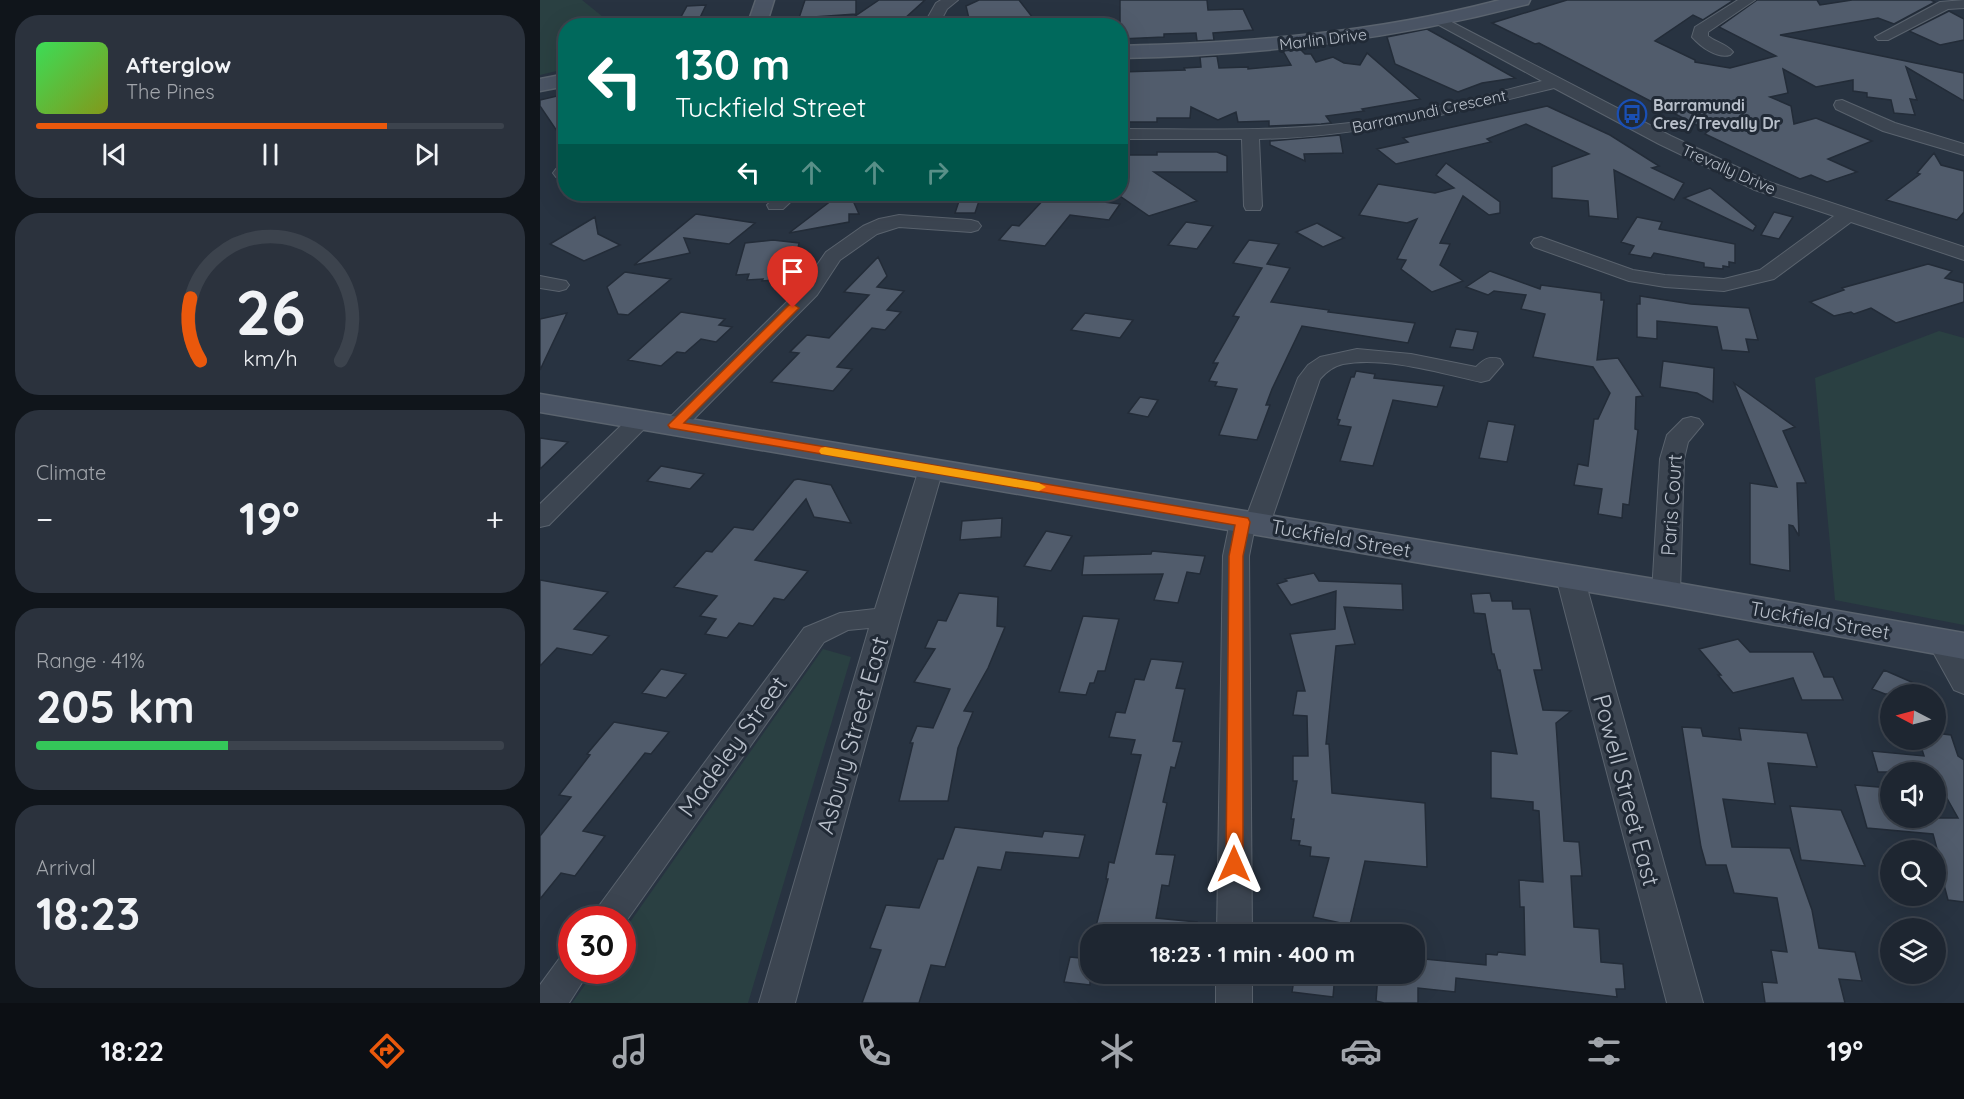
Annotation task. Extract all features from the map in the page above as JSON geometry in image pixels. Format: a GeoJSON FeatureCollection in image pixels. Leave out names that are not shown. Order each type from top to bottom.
{"type":"FeatureCollection","features":[{"type":"Feature","properties":{"kind":"main road"},"geometry":{"type":"LineString","coordinates":[[759,18],[765,0]]}},
{"type":"Feature","properties":{"kind":"main road","name":"Marlin Drive"},"geometry":{"type":"LineString","coordinates":[[1128,52],[1260,46],[1364,34],[1442,21],[1521,0]]}},
{"type":"Feature","properties":{"kind":"main road"},"geometry":{"type":"LineString","coordinates":[[540,85],[558,82]]}},
{"type":"Feature","properties":{"kind":"main road","name":"Tuckfield Street"},"geometry":{"type":"LineString","coordinates":[[540,403],[1666,593],[1953,644]]}},
{"type":"Feature","properties":{"kind":"street"},"geometry":{"type":"LineString","coordinates":[[934,18],[941,6],[951,0]]}},
{"type":"Feature","properties":{"kind":"street"},"geometry":{"type":"LineString","coordinates":[[1725,52],[1708,44],[1700,37],[1700,30],[1748,0]]}},
{"type":"Feature","properties":{"kind":"street"},"geometry":{"type":"LineString","coordinates":[[1883,37],[1945,5],[1964,4]]}},
{"type":"Feature","properties":{"kind":"street","name":"Trevally Drive"},"geometry":{"type":"LineString","coordinates":[[1442,21],[1665,140],[1762,186],[1964,254]]}},
{"type":"Feature","properties":{"kind":"street","name":"Barramundi Crescent"},"geometry":{"type":"LineString","coordinates":[[1128,134],[1301,133],[1376,124],[1557,82]]}},
{"type":"Feature","properties":{"kind":"street"},"geometry":{"type":"LineString","coordinates":[[1842,105],[1919,138],[1964,150]]}},
{"type":"Feature","properties":{"kind":"street"},"geometry":{"type":"LineString","coordinates":[[1250,134],[1253,206]]}},
{"type":"Feature","properties":{"kind":"street"},"geometry":{"type":"LineString","coordinates":[[1541,243],[1629,275],[1665,281],[1725,285],[1767,275],[1848,215]]}},
{"type":"Feature","properties":{"kind":"street"},"geometry":{"type":"LineString","coordinates":[[675,425],[810,291],[833,256],[870,230],[886,223],[899,221],[971,226]]}},
{"type":"Feature","properties":{"kind":"street"},"geometry":{"type":"LineString","coordinates":[[1234,924],[1236,556],[1309,378],[1316,368],[1345,356],[1378,357],[1480,375],[1491,364]]}},
{"type":"Feature","properties":{"kind":"street"},"geometry":{"type":"LineString","coordinates":[[540,519],[640,420]]}},
{"type":"Feature","properties":{"kind":"street","name":"Paris Court"},"geometry":{"type":"LineString","coordinates":[[1666,593],[1672,459],[1676,440],[1691,424]]}},
{"type":"Feature","properties":{"kind":"street","name":"Asbury Street East"},"geometry":{"type":"LineString","coordinates":[[777,1003],[885,618],[932,469]]}},
{"type":"Feature","properties":{"kind":"street","name":"Powell Street East"},"geometry":{"type":"LineString","coordinates":[[1570,577],[1685,1003]]}},
{"type":"Feature","properties":{"kind":"street","name":"Madeley Street"},"geometry":{"type":"LineString","coordinates":[[618,906],[800,651],[814,636],[831,625],[850,619],[885,618]]}},
{"type":"Feature","properties":{"kind":"street"},"geometry":{"type":"LineString","coordinates":[[1953,644],[1964,683]]}},
{"type":"Feature","properties":{"kind":"street"},"geometry":{"type":"LineString","coordinates":[[548,1003],[562,984]]}},
{"type":"Feature","properties":{"kind":"street"},"geometry":{"type":"LineString","coordinates":[[1234,984],[1234,1003]]}},
{"type":"Feature","properties":{"kind":"green space"},"geometry":{"type":"Polygon","coordinates":[[[540,0],[582,0],[604,18],[558,18],[558,71],[540,75],[540,0]]]}},
{"type":"Feature","properties":{"kind":"green space"},"geometry":{"type":"Polygon","coordinates":[[[1939,331],[1964,338],[1964,625],[1835,600],[1815,378],[1939,331]]]}},
{"type":"Feature","properties":{"kind":"green space"},"geometry":{"type":"Polygon","coordinates":[[[823,649],[851,657],[748,1003],[572,1003],[586,984],[636,984],[636,914],[823,649]]]}},
{"type":"Feature","properties":{"kind":"building"},"geometry":{"type":"Polygon","coordinates":[[[805,0],[856,0],[856,14],[799,18],[805,0]]]}},
{"type":"Feature","properties":{"kind":"building"},"geometry":{"type":"Polygon","coordinates":[[[879,0],[925,0],[905,18],[852,18],[879,0]]]}},
{"type":"Feature","properties":{"kind":"building"},"geometry":{"type":"Polygon","coordinates":[[[979,0],[1019,0],[1033,18],[969,18],[966,6],[979,0]]]}},
{"type":"Feature","properties":{"kind":"building"},"geometry":{"type":"Polygon","coordinates":[[[1120,0],[1207,0],[1208,10],[1243,9],[1253,30],[1213,33],[1214,40],[1197,41],[1196,33],[1128,39],[1128,18],[1120,18],[1120,0]]]}},
{"type":"Feature","properties":{"kind":"building"},"geometry":{"type":"Polygon","coordinates":[[[1567,0],[1734,0],[1703,20],[1693,15],[1655,41],[1695,62],[1730,68],[1776,56],[1719,27],[1757,0],[1817,0],[1820,5],[1852,0],[1931,0],[1935,2],[1894,24],[1878,18],[1780,35],[1964,73],[1964,101],[1906,67],[1917,100],[1910,99],[1915,115],[1894,113],[1891,100],[1867,97],[1867,93],[1853,91],[1853,80],[1816,87],[1783,69],[1788,93],[1770,97],[1791,106],[1794,124],[1816,118],[1872,141],[1828,159],[1857,172],[1827,182],[1811,175],[1800,179],[1705,134],[1708,131],[1539,43],[1535,44],[1492,23],[1567,0]]]}},
{"type":"Feature","properties":{"kind":"building"},"geometry":{"type":"Polygon","coordinates":[[[706,5],[700,18],[680,18],[687,6],[706,5]]]}},
{"type":"Feature","properties":{"kind":"building"},"geometry":{"type":"Polygon","coordinates":[[[1949,11],[1964,19],[1964,40],[1940,45],[1909,31],[1949,11]]]}},
{"type":"Feature","properties":{"kind":"building"},"geometry":{"type":"Polygon","coordinates":[[[1427,29],[1515,78],[1482,83],[1458,92],[1395,64],[1387,37],[1427,29]]]}},
{"type":"Feature","properties":{"kind":"building"},"geometry":{"type":"Polygon","coordinates":[[[1300,49],[1305,54],[1311,54],[1316,62],[1333,57],[1344,63],[1360,65],[1367,53],[1420,99],[1362,109],[1364,111],[1326,116],[1331,123],[1321,124],[1269,126],[1269,121],[1238,122],[1236,112],[1218,120],[1191,107],[1190,118],[1157,118],[1157,122],[1128,122],[1128,72],[1185,70],[1184,68],[1201,67],[1200,57],[1217,56],[1219,68],[1248,67],[1248,69],[1291,65],[1283,51],[1300,49]]]}},
{"type":"Feature","properties":{"kind":"building"},"geometry":{"type":"Polygon","coordinates":[[[558,97],[558,133],[540,106],[540,100],[558,97]]]}},
{"type":"Feature","properties":{"kind":"building"},"geometry":{"type":"Polygon","coordinates":[[[1547,106],[1610,135],[1659,166],[1652,168],[1684,183],[1674,200],[1614,170],[1618,219],[1589,216],[1588,201],[1552,198],[1552,167],[1589,154],[1526,124],[1487,139],[1491,142],[1396,164],[1377,149],[1408,142],[1403,138],[1547,106]]]}},
{"type":"Feature","properties":{"kind":"building"},"geometry":{"type":"Polygon","coordinates":[[[1340,135],[1343,153],[1304,154],[1305,161],[1270,145],[1270,141],[1340,135]]]}},
{"type":"Feature","properties":{"kind":"building"},"geometry":{"type":"Polygon","coordinates":[[[1217,152],[1227,156],[1227,172],[1154,172],[1197,201],[1149,216],[1127,201],[1128,154],[1217,152]]]}},
{"type":"Feature","properties":{"kind":"building"},"geometry":{"type":"Polygon","coordinates":[[[1934,153],[1941,165],[1964,171],[1964,212],[1957,220],[1886,200],[1920,174],[1917,173],[1934,153]]]}},
{"type":"Feature","properties":{"kind":"building"},"geometry":{"type":"Polygon","coordinates":[[[1446,163],[1500,202],[1500,213],[1489,215],[1463,196],[1440,243],[1450,244],[1440,265],[1463,281],[1432,292],[1401,269],[1406,260],[1397,259],[1417,219],[1407,223],[1359,215],[1378,184],[1435,193],[1454,188],[1436,175],[1446,163]]]}},
{"type":"Feature","properties":{"kind":"building"},"geometry":{"type":"Polygon","coordinates":[[[1710,188],[1756,226],[1753,231],[1684,198],[1710,188]]]}},
{"type":"Feature","properties":{"kind":"building"},"geometry":{"type":"Polygon","coordinates":[[[831,201],[853,201],[859,214],[849,214],[849,222],[789,233],[831,201]]]}},
{"type":"Feature","properties":{"kind":"building"},"geometry":{"type":"Polygon","coordinates":[[[959,201],[979,201],[975,213],[955,213],[959,201]]]}},
{"type":"Feature","properties":{"kind":"building"},"geometry":{"type":"Polygon","coordinates":[[[1042,201],[1096,201],[1120,204],[1109,220],[1070,215],[1045,246],[999,240],[1012,225],[1019,226],[1042,201]]]}},
{"type":"Feature","properties":{"kind":"building"},"geometry":{"type":"Polygon","coordinates":[[[1774,212],[1793,217],[1779,239],[1761,235],[1774,212]]]}},
{"type":"Feature","properties":{"kind":"building"},"geometry":{"type":"Polygon","coordinates":[[[696,214],[755,223],[729,244],[684,238],[690,253],[634,265],[696,214]]]}},
{"type":"Feature","properties":{"kind":"building"},"geometry":{"type":"Polygon","coordinates":[[[595,217],[598,234],[620,245],[584,261],[550,244],[595,217]]]}},
{"type":"Feature","properties":{"kind":"building"},"geometry":{"type":"Polygon","coordinates":[[[1637,217],[1662,222],[1659,229],[1735,244],[1735,263],[1729,262],[1729,267],[1723,266],[1723,269],[1704,267],[1704,263],[1654,253],[1651,258],[1629,254],[1634,246],[1621,242],[1637,217]]]}},
{"type":"Feature","properties":{"kind":"building"},"geometry":{"type":"Polygon","coordinates":[[[1186,222],[1213,226],[1197,249],[1168,245],[1186,222]]]}},
{"type":"Feature","properties":{"kind":"building"},"geometry":{"type":"Polygon","coordinates":[[[1317,223],[1344,238],[1323,247],[1296,232],[1317,223]]]}},
{"type":"Feature","properties":{"kind":"building"},"geometry":{"type":"Polygon","coordinates":[[[773,240],[799,243],[792,276],[787,276],[786,279],[762,281],[763,279],[747,280],[749,274],[736,275],[745,243],[773,240]]]}},
{"type":"Feature","properties":{"kind":"building"},"geometry":{"type":"Polygon","coordinates":[[[1249,240],[1279,244],[1267,264],[1290,268],[1271,302],[1415,323],[1408,343],[1302,326],[1272,389],[1266,405],[1270,405],[1257,440],[1219,435],[1237,389],[1215,386],[1217,382],[1209,381],[1218,363],[1213,363],[1239,317],[1233,316],[1262,268],[1233,263],[1249,240]]]}},
{"type":"Feature","properties":{"kind":"building"},"geometry":{"type":"Polygon","coordinates":[[[878,257],[887,276],[877,287],[904,291],[887,310],[901,312],[885,330],[872,328],[837,367],[852,369],[833,391],[771,382],[799,353],[790,352],[807,335],[829,338],[869,295],[844,292],[878,257]]]}},
{"type":"Feature","properties":{"kind":"building"},"geometry":{"type":"Polygon","coordinates":[[[1928,264],[1952,271],[1945,278],[1964,283],[1964,302],[1896,323],[1871,308],[1854,314],[1851,312],[1834,316],[1810,302],[1844,290],[1842,288],[1928,264]]]}},
{"type":"Feature","properties":{"kind":"building"},"geometry":{"type":"Polygon","coordinates":[[[1490,271],[1540,289],[1541,285],[1601,293],[1601,300],[1604,300],[1597,360],[1618,358],[1643,396],[1636,397],[1635,429],[1638,430],[1629,505],[1623,504],[1622,518],[1598,514],[1602,489],[1574,485],[1578,464],[1588,466],[1594,419],[1598,419],[1610,393],[1593,367],[1533,357],[1545,314],[1521,309],[1526,295],[1494,291],[1488,295],[1466,287],[1490,271]]]}},
{"type":"Feature","properties":{"kind":"building"},"geometry":{"type":"Polygon","coordinates":[[[625,272],[671,279],[628,315],[618,314],[607,287],[625,272]]]}},
{"type":"Feature","properties":{"kind":"building"},"geometry":{"type":"Polygon","coordinates":[[[1640,296],[1691,304],[1749,308],[1758,340],[1746,339],[1749,352],[1722,350],[1717,327],[1657,321],[1657,339],[1637,337],[1637,304],[1640,304],[1640,296]]]}},
{"type":"Feature","properties":{"kind":"building"},"geometry":{"type":"Polygon","coordinates":[[[681,312],[725,319],[719,325],[732,327],[716,342],[701,339],[685,353],[677,352],[661,366],[628,360],[681,312]]]}},
{"type":"Feature","properties":{"kind":"building"},"geometry":{"type":"Polygon","coordinates":[[[567,313],[540,370],[540,319],[567,313]]]}},
{"type":"Feature","properties":{"kind":"building"},"geometry":{"type":"Polygon","coordinates":[[[1085,313],[1133,320],[1120,338],[1071,330],[1085,313]]]}},
{"type":"Feature","properties":{"kind":"building"},"geometry":{"type":"Polygon","coordinates":[[[1456,329],[1478,332],[1473,350],[1450,347],[1456,329]]]}},
{"type":"Feature","properties":{"kind":"building"},"geometry":{"type":"Polygon","coordinates":[[[1663,361],[1714,368],[1713,402],[1697,393],[1660,387],[1663,361]]]}},
{"type":"Feature","properties":{"kind":"building"},"geometry":{"type":"Polygon","coordinates":[[[1356,371],[1375,374],[1374,378],[1444,386],[1437,407],[1393,400],[1373,466],[1340,461],[1351,427],[1338,425],[1340,420],[1337,419],[1351,377],[1354,377],[1356,371]]]}},
{"type":"Feature","properties":{"kind":"building"},"geometry":{"type":"Polygon","coordinates":[[[1734,383],[1795,427],[1783,431],[1806,483],[1797,483],[1799,536],[1793,526],[1789,525],[1790,571],[1750,564],[1750,483],[1777,487],[1734,383]]]}},
{"type":"Feature","properties":{"kind":"building"},"geometry":{"type":"Polygon","coordinates":[[[1140,397],[1158,400],[1148,417],[1128,413],[1140,397]]]}},
{"type":"Feature","properties":{"kind":"building"},"geometry":{"type":"Polygon","coordinates":[[[1488,421],[1515,425],[1507,462],[1479,458],[1488,421]]]}},
{"type":"Feature","properties":{"kind":"building"},"geometry":{"type":"Polygon","coordinates":[[[540,438],[568,442],[540,469],[540,438]]]}},
{"type":"Feature","properties":{"kind":"building"},"geometry":{"type":"Polygon","coordinates":[[[661,466],[704,474],[690,489],[647,481],[661,466]]]}},
{"type":"Feature","properties":{"kind":"building"},"geometry":{"type":"Polygon","coordinates":[[[794,480],[831,485],[851,523],[814,517],[806,499],[755,560],[808,571],[784,600],[774,598],[753,626],[739,623],[727,638],[705,634],[716,619],[700,616],[717,596],[674,587],[706,551],[712,552],[734,527],[753,530],[794,480]]]}},
{"type":"Feature","properties":{"kind":"building"},"geometry":{"type":"Polygon","coordinates":[[[1002,518],[1001,537],[960,540],[962,521],[1002,518]]]}},
{"type":"Feature","properties":{"kind":"building"},"geometry":{"type":"Polygon","coordinates":[[[1046,531],[1072,536],[1051,571],[1024,566],[1046,531]]]}},
{"type":"Feature","properties":{"kind":"building"},"geometry":{"type":"Polygon","coordinates":[[[1152,551],[1205,556],[1200,574],[1187,572],[1178,603],[1154,600],[1163,574],[1082,575],[1084,556],[1151,554],[1152,551]]]}},
{"type":"Feature","properties":{"kind":"building"},"geometry":{"type":"Polygon","coordinates":[[[1314,573],[1319,581],[1402,584],[1403,610],[1344,607],[1355,644],[1336,646],[1326,744],[1329,744],[1332,793],[1425,803],[1427,867],[1365,861],[1350,924],[1313,917],[1329,858],[1310,856],[1311,847],[1299,845],[1300,841],[1291,840],[1294,819],[1291,819],[1297,781],[1293,781],[1293,756],[1308,756],[1307,716],[1293,715],[1297,691],[1305,691],[1290,634],[1335,629],[1336,591],[1291,605],[1277,584],[1287,581],[1285,579],[1314,573]]]}},
{"type":"Feature","properties":{"kind":"building"},"geometry":{"type":"Polygon","coordinates":[[[540,580],[608,592],[574,629],[609,636],[592,655],[557,648],[540,666],[540,580]]]}},
{"type":"Feature","properties":{"kind":"building"},"geometry":{"type":"Polygon","coordinates":[[[959,593],[998,597],[997,626],[1005,627],[988,668],[964,711],[973,712],[958,748],[948,801],[899,801],[913,743],[910,743],[917,726],[933,728],[950,689],[914,682],[935,649],[925,648],[938,620],[946,621],[959,593]]]}},
{"type":"Feature","properties":{"kind":"building"},"geometry":{"type":"Polygon","coordinates":[[[1490,593],[1492,601],[1512,601],[1513,609],[1530,609],[1542,670],[1534,670],[1543,710],[1571,711],[1556,723],[1564,841],[1579,842],[1582,876],[1571,876],[1574,927],[1599,929],[1601,962],[1623,964],[1625,989],[1616,989],[1617,997],[1456,978],[1455,992],[1418,988],[1418,1003],[1376,1001],[1377,984],[1425,984],[1425,959],[1486,965],[1486,954],[1497,955],[1498,952],[1525,955],[1524,907],[1520,907],[1519,880],[1543,882],[1539,811],[1533,810],[1533,802],[1491,798],[1491,751],[1517,754],[1500,670],[1492,654],[1485,614],[1474,613],[1471,594],[1490,593]]]}},
{"type":"Feature","properties":{"kind":"building"},"geometry":{"type":"Polygon","coordinates":[[[1083,616],[1119,619],[1105,671],[1098,671],[1086,695],[1059,692],[1083,616]]]}},
{"type":"Feature","properties":{"kind":"building"},"geometry":{"type":"Polygon","coordinates":[[[1738,639],[1750,652],[1813,652],[1824,677],[1833,677],[1843,700],[1802,700],[1793,678],[1733,693],[1699,649],[1738,639]]]}},
{"type":"Feature","properties":{"kind":"building"},"geometry":{"type":"Polygon","coordinates":[[[1151,659],[1183,662],[1176,688],[1185,689],[1173,741],[1182,742],[1175,768],[1171,767],[1163,802],[1167,803],[1156,854],[1175,855],[1169,886],[1162,885],[1156,918],[1197,922],[1197,924],[1097,924],[1108,879],[1106,879],[1109,862],[1114,863],[1141,755],[1131,754],[1135,740],[1109,737],[1116,712],[1125,713],[1135,679],[1144,680],[1151,659]]]}},
{"type":"Feature","properties":{"kind":"building"},"geometry":{"type":"Polygon","coordinates":[[[661,669],[686,674],[666,698],[642,693],[661,669]]]}},
{"type":"Feature","properties":{"kind":"building"},"geometry":{"type":"Polygon","coordinates":[[[1884,670],[1916,684],[1880,684],[1880,692],[1872,689],[1884,670]]]}},
{"type":"Feature","properties":{"kind":"building"},"geometry":{"type":"Polygon","coordinates":[[[614,722],[669,732],[651,754],[645,753],[583,831],[605,836],[575,876],[561,873],[540,899],[540,836],[571,797],[559,795],[590,755],[587,754],[614,722]]]}},
{"type":"Feature","properties":{"kind":"building"},"geometry":{"type":"Polygon","coordinates":[[[1682,727],[1701,728],[1703,736],[1741,740],[1739,728],[1807,733],[1817,767],[1768,763],[1775,804],[1723,799],[1732,847],[1790,848],[1812,910],[1819,948],[1855,952],[1862,981],[1839,979],[1845,1003],[1765,1003],[1762,982],[1777,983],[1771,950],[1787,952],[1777,898],[1734,893],[1726,865],[1706,865],[1701,847],[1682,727]]]}},
{"type":"Feature","properties":{"kind":"building"},"geometry":{"type":"Polygon","coordinates":[[[1946,734],[1951,735],[1958,756],[1964,760],[1964,902],[1948,900],[1946,840],[1935,840],[1933,834],[1867,828],[1855,785],[1880,787],[1880,828],[1946,828],[1946,818],[1958,818],[1946,797],[1946,762],[1880,762],[1880,772],[1878,772],[1872,751],[1924,756],[1922,750],[1946,750],[1946,734]]]}},
{"type":"Feature","properties":{"kind":"building"},"geometry":{"type":"Polygon","coordinates":[[[1790,806],[1841,810],[1865,866],[1801,860],[1790,806]]]}},
{"type":"Feature","properties":{"kind":"building"},"geometry":{"type":"Polygon","coordinates":[[[955,827],[1042,837],[1044,831],[1085,835],[1079,858],[1006,852],[1001,870],[978,867],[945,967],[931,965],[919,1003],[862,1003],[881,950],[870,948],[886,905],[919,908],[938,859],[943,859],[955,827]]]}},
{"type":"Feature","properties":{"kind":"building"},"geometry":{"type":"Polygon","coordinates":[[[1070,957],[1080,958],[1080,984],[1064,982],[1070,957]]]}},
{"type":"Feature","properties":{"kind":"building"},"geometry":{"type":"Polygon","coordinates":[[[1293,984],[1334,984],[1333,997],[1292,992],[1293,984]]]}},
{"type":"Feature","properties":{"kind":"slow traffic"},"geometry":{"type":"LineString","coordinates":[[825,451],[1039,487]]}},
{"type":"Feature","properties":{"kind":"place","name":"Barramundi Cres/Trevally Dr"},"geometry":{"type":"Point","coordinates":[1632,114]}},
{"type":"Feature","properties":{"kind":"route"},"geometry":{"type":"LineString","coordinates":[[793,308],[675,425],[1243,522],[1236,556],[1234,864]]}}]}
